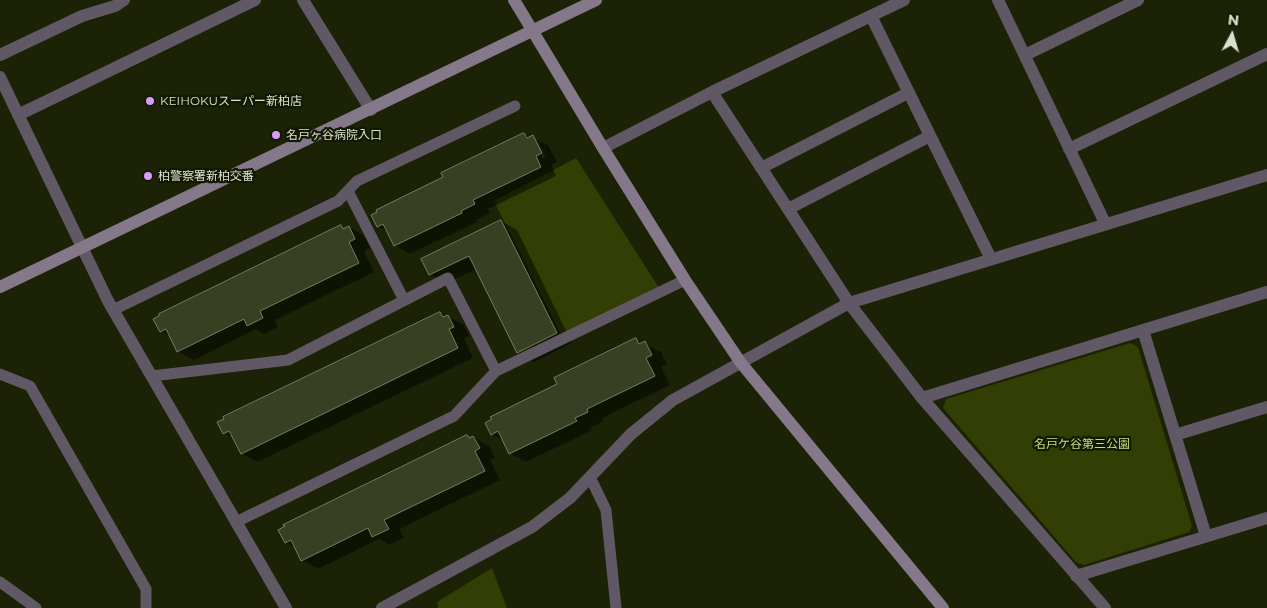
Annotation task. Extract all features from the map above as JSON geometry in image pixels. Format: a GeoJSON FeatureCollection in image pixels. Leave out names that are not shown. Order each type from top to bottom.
{"type":"FeatureCollection","features":[{"type":"Feature","properties":{"kind":"street"},"geometry":{"type":"LineString","coordinates":[[0,55],[82,16],[115,6],[124,0]]}},
{"type":"Feature","properties":{"kind":"street"},"geometry":{"type":"LineString","coordinates":[[18,115],[254,0]]}},
{"type":"Feature","properties":{"kind":"street"},"geometry":{"type":"LineString","coordinates":[[303,0],[371,110]]}},
{"type":"Feature","properties":{"kind":"street"},"geometry":{"type":"LineString","coordinates":[[514,0],[602,148],[685,280],[741,363],[943,608]]}},
{"type":"Feature","properties":{"kind":"street"},"geometry":{"type":"LineString","coordinates":[[0,287],[596,0]]}},
{"type":"Feature","properties":{"kind":"street"},"geometry":{"type":"LineString","coordinates":[[602,148],[712,92],[904,0]]}},
{"type":"Feature","properties":{"kind":"street"},"geometry":{"type":"LineString","coordinates":[[998,0],[1105,223]]}},
{"type":"Feature","properties":{"kind":"street"},"geometry":{"type":"LineString","coordinates":[[1024,55],[1138,0]]}},
{"type":"Feature","properties":{"kind":"street"},"geometry":{"type":"LineString","coordinates":[[870,16],[990,259]]}},
{"type":"Feature","properties":{"kind":"street"},"geometry":{"type":"LineString","coordinates":[[1070,149],[1267,54]]}},
{"type":"Feature","properties":{"kind":"street"},"geometry":{"type":"LineString","coordinates":[[0,77],[113,310],[286,608]]}},
{"type":"Feature","properties":{"kind":"street"},"geometry":{"type":"LineString","coordinates":[[712,92],[849,303],[922,398],[1105,608]]}},
{"type":"Feature","properties":{"kind":"street"},"geometry":{"type":"LineString","coordinates":[[761,168],[908,92]]}},
{"type":"Feature","properties":{"kind":"street"},"geometry":{"type":"LineString","coordinates":[[788,209],[930,136]]}},
{"type":"Feature","properties":{"kind":"street"},"geometry":{"type":"LineString","coordinates":[[382,608],[532,527],[570,498],[631,434],[674,400],[849,303],[1105,223],[1267,175]]}},
{"type":"Feature","properties":{"kind":"street"},"geometry":{"type":"LineString","coordinates":[[922,398],[1267,292]]}},
{"type":"Feature","properties":{"kind":"street"},"geometry":{"type":"LineString","coordinates":[[1143,330],[1206,536]]}},
{"type":"Feature","properties":{"kind":"street"},"geometry":{"type":"LineString","coordinates":[[1175,435],[1267,407]]}},
{"type":"Feature","properties":{"kind":"street"},"geometry":{"type":"LineString","coordinates":[[1076,576],[1267,518]]}},
{"type":"Feature","properties":{"kind":"lane"},"geometry":{"type":"LineString","coordinates":[[113,310],[338,201],[358,181],[515,106]]}},
{"type":"Feature","properties":{"kind":"lane"},"geometry":{"type":"LineString","coordinates":[[348,192],[404,300]]}},
{"type":"Feature","properties":{"kind":"lane"},"geometry":{"type":"LineString","coordinates":[[152,376],[288,360],[448,278],[496,371]]}},
{"type":"Feature","properties":{"kind":"lane"},"geometry":{"type":"LineString","coordinates":[[236,522],[454,416],[496,371],[685,280]]}},
{"type":"Feature","properties":{"kind":"lane"},"geometry":{"type":"LineString","coordinates":[[0,374],[30,386],[146,589],[146,608]]}},
{"type":"Feature","properties":{"kind":"lane"},"geometry":{"type":"LineString","coordinates":[[590,477],[606,510],[616,608]]}},
{"type":"Feature","properties":{"kind":"lane"},"geometry":{"type":"LineString","coordinates":[[0,582],[36,608]]}},
{"type":"Feature","properties":{"kind":"green space"},"geometry":{"type":"Polygon","coordinates":[[[576,158],[661,291],[563,339],[494,201],[576,158]]]}},
{"type":"Feature","properties":{"kind":"green space","name":"名戸ケ谷第三公園"},"geometry":{"type":"Polygon","coordinates":[[[1130,343],[1138,347],[1192,526],[1189,532],[1084,565],[1076,562],[943,408],[946,399],[1130,343]]]}},
{"type":"Feature","properties":{"kind":"green space"},"geometry":{"type":"Polygon","coordinates":[[[492,568],[507,608],[438,608],[437,602],[492,568]]]}},
{"type":"Feature","properties":{"kind":"building"},"geometry":{"type":"Polygon","coordinates":[[[524,133],[527,138],[533,135],[542,153],[536,156],[541,167],[473,200],[475,204],[461,211],[462,213],[394,246],[383,224],[377,227],[371,215],[377,212],[376,210],[443,177],[441,173],[524,133]]]}},
{"type":"Feature","properties":{"kind":"building"},"geometry":{"type":"Polygon","coordinates":[[[501,220],[557,333],[517,353],[469,256],[429,275],[421,259],[501,220]]]}},
{"type":"Feature","properties":{"kind":"building"},"geometry":{"type":"Polygon","coordinates":[[[341,225],[343,229],[349,226],[355,239],[349,242],[359,263],[260,311],[263,318],[247,326],[244,319],[177,352],[166,329],[160,332],[153,319],[159,316],[159,314],[341,225]]]}},
{"type":"Feature","properties":{"kind":"building"},"geometry":{"type":"Polygon","coordinates":[[[440,312],[443,317],[448,315],[454,327],[449,329],[458,348],[241,454],[229,431],[223,434],[217,422],[224,419],[223,417],[440,312]]]}},
{"type":"Feature","properties":{"kind":"building"},"geometry":{"type":"Polygon","coordinates":[[[636,338],[639,344],[645,341],[652,355],[646,358],[655,376],[587,409],[588,412],[575,418],[577,421],[509,454],[498,431],[491,435],[485,423],[492,419],[490,417],[557,384],[554,378],[636,338]]]}},
{"type":"Feature","properties":{"kind":"building"},"geometry":{"type":"Polygon","coordinates":[[[467,435],[469,438],[473,436],[480,448],[475,451],[485,471],[384,520],[389,529],[372,537],[368,528],[301,561],[291,540],[285,543],[278,530],[285,526],[283,525],[467,435]]]}},
{"type":"Feature","properties":{"kind":"place","name":"KEIHOKUスーパー新柏店"},"geometry":{"type":"Point","coordinates":[150,101]}},
{"type":"Feature","properties":{"kind":"place","name":"名戸ヶ谷病院入口"},"geometry":{"type":"Point","coordinates":[276,135]}},
{"type":"Feature","properties":{"kind":"place","name":"柏警察署新柏交番"},"geometry":{"type":"Point","coordinates":[148,176]}}]}
